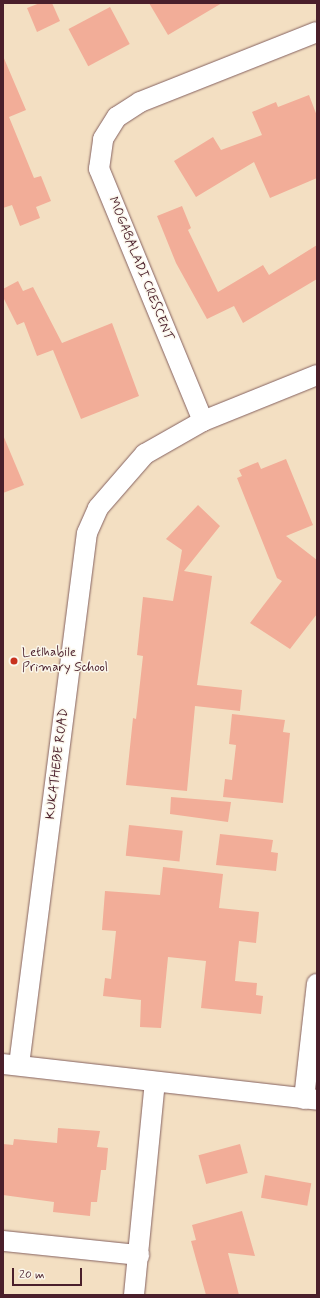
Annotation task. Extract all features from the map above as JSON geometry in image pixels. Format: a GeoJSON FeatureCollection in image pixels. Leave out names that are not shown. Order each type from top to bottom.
{"type":"FeatureCollection","features":[{"type":"Feature","properties":{"kind":"street","name":"MOGABALADI CRESCENT"},"geometry":{"type":"LineString","coordinates":[[203,421],[99,170],[104,139],[117,117],[140,102],[317,32]]}},
{"type":"Feature","properties":{"kind":"street","name":"KUKATHEBE ROAD"},"geometry":{"type":"LineString","coordinates":[[11,1064],[87,533],[98,508],[125,474],[145,454],[203,421],[317,375]]}},
{"type":"Feature","properties":{"kind":"street"},"geometry":{"type":"LineString","coordinates":[[11,1064],[310,1099],[317,984]]}},
{"type":"Feature","properties":{"kind":"street"},"geometry":{"type":"LineString","coordinates":[[134,1295],[155,1082]]}},
{"type":"Feature","properties":{"kind":"street"},"geometry":{"type":"LineString","coordinates":[[3,1241],[139,1255]]}},
{"type":"Feature","properties":{"kind":"building"},"geometry":{"type":"Polygon","coordinates":[[[40,3],[52,3],[60,21],[37,32],[27,8],[40,3]]]}},
{"type":"Feature","properties":{"kind":"building"},"geometry":{"type":"Polygon","coordinates":[[[149,3],[222,3],[168,35],[149,3]]]}},
{"type":"Feature","properties":{"kind":"building"},"geometry":{"type":"Polygon","coordinates":[[[110,7],[130,44],[88,66],[69,29],[110,7]]]}},
{"type":"Feature","properties":{"kind":"building"},"geometry":{"type":"Polygon","coordinates":[[[3,56],[26,110],[9,117],[34,178],[41,176],[51,201],[36,207],[40,218],[20,226],[12,205],[3,208],[3,56]]]}},
{"type":"Feature","properties":{"kind":"building"},"geometry":{"type":"Polygon","coordinates":[[[309,95],[317,116],[317,178],[270,198],[254,162],[196,197],[174,161],[213,137],[221,150],[262,135],[252,112],[276,102],[278,107],[309,95]]]}},
{"type":"Feature","properties":{"kind":"building"},"geometry":{"type":"Polygon","coordinates":[[[182,206],[191,228],[188,230],[218,292],[263,265],[269,275],[317,245],[317,279],[243,323],[234,306],[207,319],[176,263],[157,216],[182,206]]]}},
{"type":"Feature","properties":{"kind":"building"},"geometry":{"type":"Polygon","coordinates":[[[18,281],[23,291],[33,287],[62,343],[112,323],[139,396],[81,419],[53,350],[37,356],[24,322],[17,325],[3,297],[3,289],[18,281]]]}},
{"type":"Feature","properties":{"kind":"building"},"geometry":{"type":"Polygon","coordinates":[[[3,435],[24,485],[3,493],[3,435]]]}},
{"type":"Feature","properties":{"kind":"building"},"geometry":{"type":"Polygon","coordinates":[[[286,459],[313,525],[286,536],[317,560],[317,614],[290,649],[250,623],[282,581],[277,578],[237,478],[242,476],[239,470],[258,462],[261,469],[286,459]]]}},
{"type":"Feature","properties":{"kind":"building"},"geometry":{"type":"Polygon","coordinates":[[[198,505],[220,526],[184,571],[212,576],[197,685],[242,690],[240,711],[195,706],[187,791],[126,785],[133,718],[136,719],[143,656],[137,655],[143,597],[173,601],[182,550],[166,539],[198,505]]]}},
{"type":"Feature","properties":{"kind":"building"},"geometry":{"type":"Polygon","coordinates":[[[232,714],[285,720],[283,732],[290,733],[283,803],[223,797],[225,779],[232,780],[236,745],[229,744],[232,714]]]}},
{"type":"Feature","properties":{"kind":"building"},"geometry":{"type":"Polygon","coordinates":[[[171,797],[231,802],[228,822],[170,814],[171,797]]]}},
{"type":"Feature","properties":{"kind":"building"},"geometry":{"type":"Polygon","coordinates":[[[129,825],[183,831],[179,861],[126,856],[129,825]]]}},
{"type":"Feature","properties":{"kind":"building"},"geometry":{"type":"Polygon","coordinates":[[[220,834],[273,840],[271,852],[278,853],[276,871],[216,865],[220,834]]]}},
{"type":"Feature","properties":{"kind":"building"},"geometry":{"type":"Polygon","coordinates":[[[163,867],[223,874],[219,908],[259,912],[256,943],[239,941],[235,981],[257,983],[256,995],[263,996],[261,1014],[201,1008],[206,961],[168,957],[161,1028],[140,1027],[141,1000],[103,996],[105,978],[111,979],[116,931],[102,930],[105,891],[160,895],[163,867]]]}},
{"type":"Feature","properties":{"kind":"building"},"geometry":{"type":"Polygon","coordinates":[[[58,1128],[100,1131],[97,1147],[108,1148],[106,1170],[101,1170],[97,1202],[91,1202],[90,1216],[53,1212],[54,1202],[3,1195],[3,1144],[13,1145],[14,1139],[57,1143],[58,1128]]]}},
{"type":"Feature","properties":{"kind":"building"},"geometry":{"type":"Polygon","coordinates":[[[240,1144],[248,1173],[206,1184],[198,1155],[240,1144]]]}},
{"type":"Feature","properties":{"kind":"building"},"geometry":{"type":"Polygon","coordinates":[[[265,1175],[311,1183],[307,1206],[261,1198],[265,1175]]]}},
{"type":"Feature","properties":{"kind":"building"},"geometry":{"type":"Polygon","coordinates":[[[242,1211],[255,1256],[228,1253],[239,1295],[206,1295],[191,1241],[196,1240],[192,1225],[242,1211]]]}},
{"type":"Feature","properties":{"kind":"place","name":"Letlhabile Primary School"},"geometry":{"type":"Point","coordinates":[14,661]}}]}
